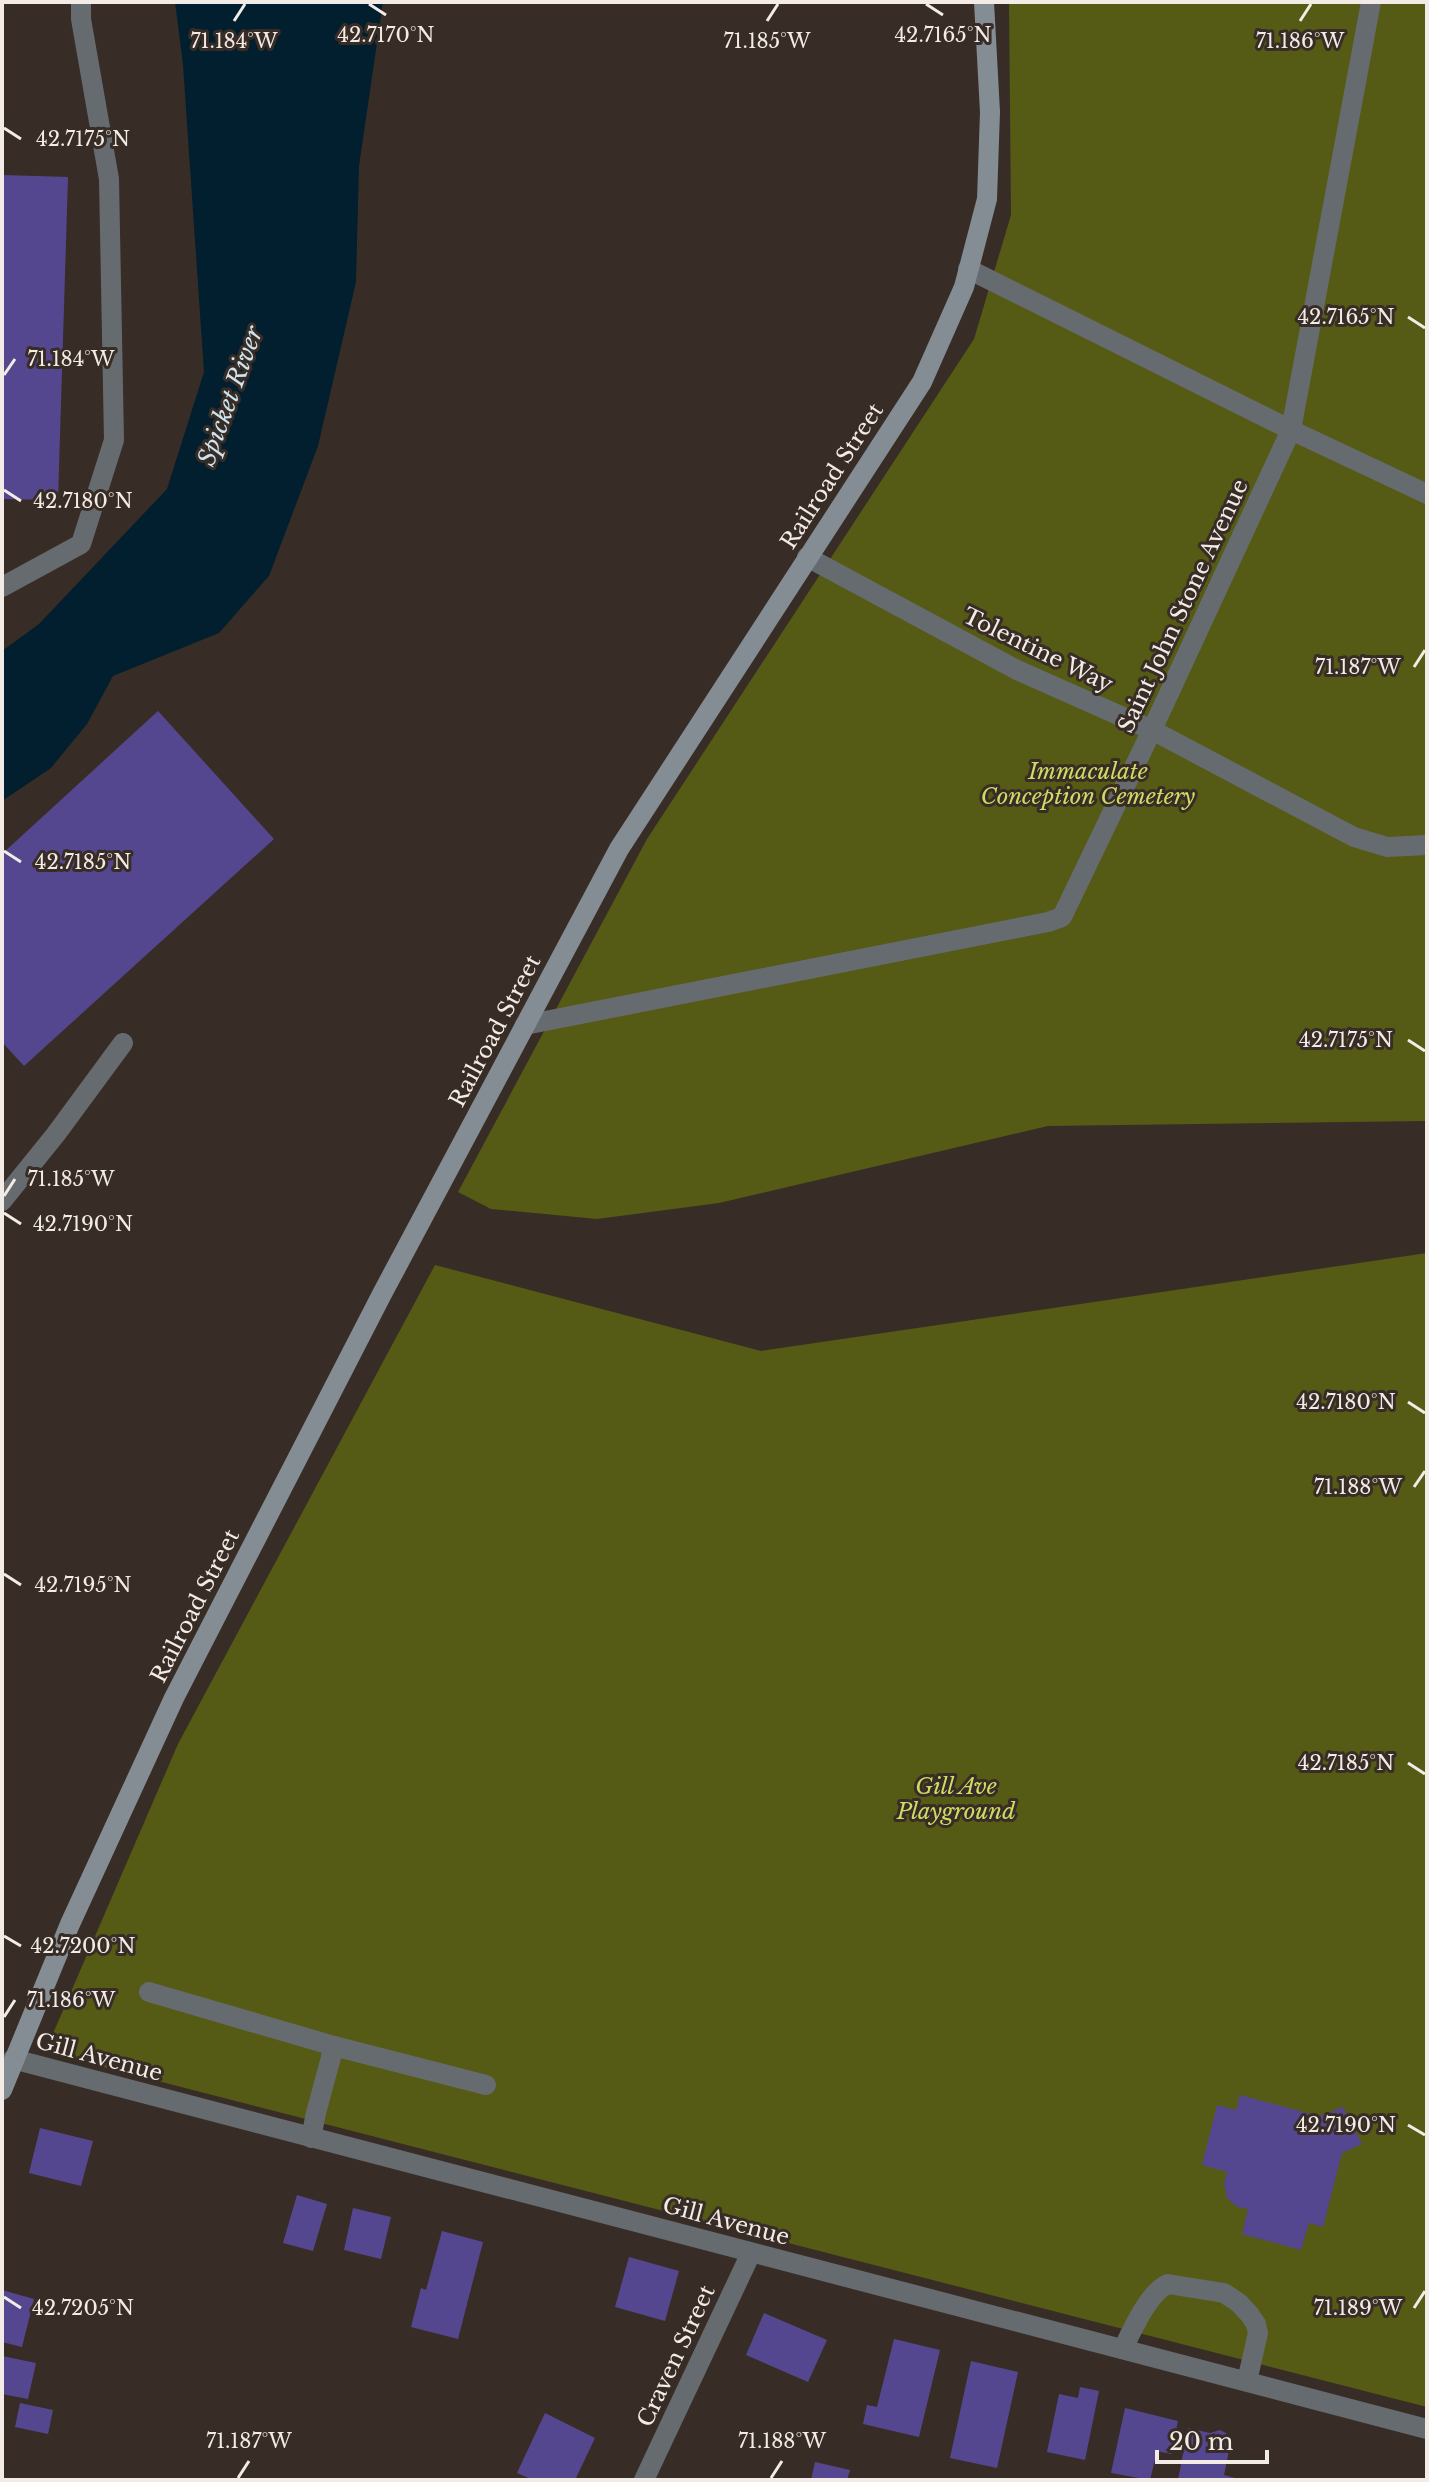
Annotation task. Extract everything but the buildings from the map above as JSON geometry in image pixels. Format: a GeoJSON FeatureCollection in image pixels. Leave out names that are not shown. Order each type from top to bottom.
{"type":"FeatureCollection","features":[{"type":"Feature","properties":{"kind":"main road","name":"Railroad Street"},"geometry":{"type":"LineString","coordinates":[[2,2090],[70,1924],[174,1698],[382,1294],[619,849],[922,382],[964,287],[987,199],[990,112],[984,2]]}},
{"type":"Feature","properties":{"kind":"street"},"geometry":{"type":"LineString","coordinates":[[2,587],[81,544],[114,440],[109,179],[81,19],[81,2]]}},
{"type":"Feature","properties":{"kind":"street","name":"Saint John Stone Avenue"},"geometry":{"type":"LineString","coordinates":[[525,1025],[1062,917],[1291,430],[1371,2]]}},
{"type":"Feature","properties":{"kind":"street"},"geometry":{"type":"LineString","coordinates":[[968,269],[1427,494]]}},
{"type":"Feature","properties":{"kind":"street","name":"Tolentine Way"},"geometry":{"type":"LineString","coordinates":[[807,557],[1017,670],[1152,730],[1354,837],[1387,847],[1427,845]]}},
{"type":"Feature","properties":{"kind":"street"},"geometry":{"type":"LineString","coordinates":[[2,1201],[123,1043]]}},
{"type":"Feature","properties":{"kind":"street"},"geometry":{"type":"LineString","coordinates":[[149,1992],[334,2046],[486,2085]]}},
{"type":"Feature","properties":{"kind":"street"},"geometry":{"type":"LineString","coordinates":[[311,2138],[334,2046]]}},
{"type":"Feature","properties":{"kind":"street","name":"Gill Avenue"},"geometry":{"type":"LineString","coordinates":[[13,2059],[1427,2429]]}},
{"type":"Feature","properties":{"kind":"street","name":"Craven Street"},"geometry":{"type":"LineString","coordinates":[[644,2480],[751,2253]]}},
{"type":"Feature","properties":{"kind":"street"},"geometry":{"type":"LineString","coordinates":[[1123,2349],[1159,2288],[1168,2284],[1224,2293],[1239,2303],[1256,2324],[1258,2333],[1247,2381]]}},
{"type":"Feature","properties":{"kind":"green space","name":"Immaculate Conception Cemetery"},"geometry":{"type":"Polygon","coordinates":[[[1009,2],[1427,2],[1427,1121],[1048,1126],[719,1203],[597,1219],[491,1209],[458,1192],[647,839],[974,339],[1011,215],[1009,2]]]}},
{"type":"Feature","properties":{"kind":"green space","name":"Gill Ave Playground"},"geometry":{"type":"Polygon","coordinates":[[[1427,1253],[1427,2407],[45,2052],[178,1744],[435,1265],[761,1351],[1427,1253]]]}},
{"type":"Feature","properties":{"kind":"water","name":"Spicket River"},"geometry":{"type":"Polygon","coordinates":[[[175,2],[383,2],[359,166],[356,282],[318,446],[269,576],[219,633],[113,676],[87,724],[51,768],[2,801],[2,651],[39,624],[167,489],[204,372],[183,65],[175,2]]]}}]}
